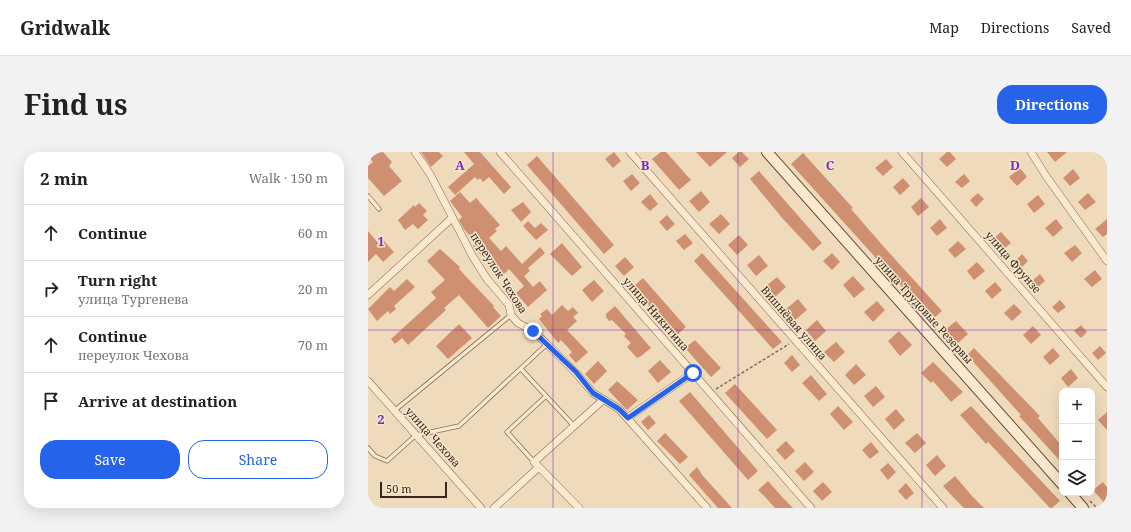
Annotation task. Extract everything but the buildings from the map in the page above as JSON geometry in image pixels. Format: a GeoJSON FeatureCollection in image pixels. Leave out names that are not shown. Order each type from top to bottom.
{"type":"FeatureCollection","features":[{"type":"Feature","properties":{"kind":"main road","name":"улица Трудовые Резервы"},"geometry":{"type":"LineString","coordinates":[[767,152],[1059,481]]}},
{"type":"Feature","properties":{"kind":"main road"},"geometry":{"type":"LineString","coordinates":[[1073,496],[1083,508]]}},
{"type":"Feature","properties":{"kind":"street","name":"переулок Чехова"},"geometry":{"type":"LineString","coordinates":[[415,152],[430,174],[473,257],[487,279],[509,305],[511,315],[518,323],[533,331],[547,344],[576,372],[593,393],[619,409],[707,508]]}},
{"type":"Feature","properties":{"kind":"street","name":"улица Никитина"},"geometry":{"type":"LineString","coordinates":[[500,152],[811,508]]}},
{"type":"Feature","properties":{"kind":"street","name":"Вишнёвая улица"},"geometry":{"type":"LineString","coordinates":[[630,152],[794,341],[943,508]]}},
{"type":"Feature","properties":{"kind":"street","name":"улица Фрунзе"},"geometry":{"type":"LineString","coordinates":[[902,152],[1107,387]]}},
{"type":"Feature","properties":{"kind":"street"},"geometry":{"type":"LineString","coordinates":[[1031,152],[1046,176],[1107,261]]}},
{"type":"Feature","properties":{"kind":"street"},"geometry":{"type":"LineString","coordinates":[[368,295],[452,218]]}},
{"type":"Feature","properties":{"kind":"street"},"geometry":{"type":"LineString","coordinates":[[628,418],[693,373]]}},
{"type":"Feature","properties":{"kind":"street","name":"улица Чехова"},"geometry":{"type":"LineString","coordinates":[[369,384],[481,508]]}},
{"type":"Feature","properties":{"kind":"street"},"geometry":{"type":"LineString","coordinates":[[494,508],[574,426],[603,400]]}},
{"type":"Feature","properties":{"kind":"street"},"geometry":{"type":"LineString","coordinates":[[537,465],[579,508]]}},
{"type":"Feature","properties":{"kind":"lane"},"geometry":{"type":"LineString","coordinates":[[368,196],[380,208]]}},
{"type":"Feature","properties":{"kind":"lane"},"geometry":{"type":"LineString","coordinates":[[394,411],[511,315]]}},
{"type":"Feature","properties":{"kind":"lane"},"geometry":{"type":"LineString","coordinates":[[368,448],[375,456],[387,461],[416,435],[459,426],[547,344]]}},
{"type":"Feature","properties":{"kind":"lane"},"geometry":{"type":"LineString","coordinates":[[521,369],[574,426]]}},
{"type":"Feature","properties":{"kind":"lane"},"geometry":{"type":"LineString","coordinates":[[537,465],[507,432],[546,396]]}},
{"type":"Feature","properties":{"kind":"path"},"geometry":{"type":"LineString","coordinates":[[711,392],[794,341]]}},
{"type":"Feature","properties":{"kind":"route"},"geometry":{"type":"LineString","coordinates":[[533,331],[576,372],[593,393],[619,409],[628,418],[693,373]]}}]}
